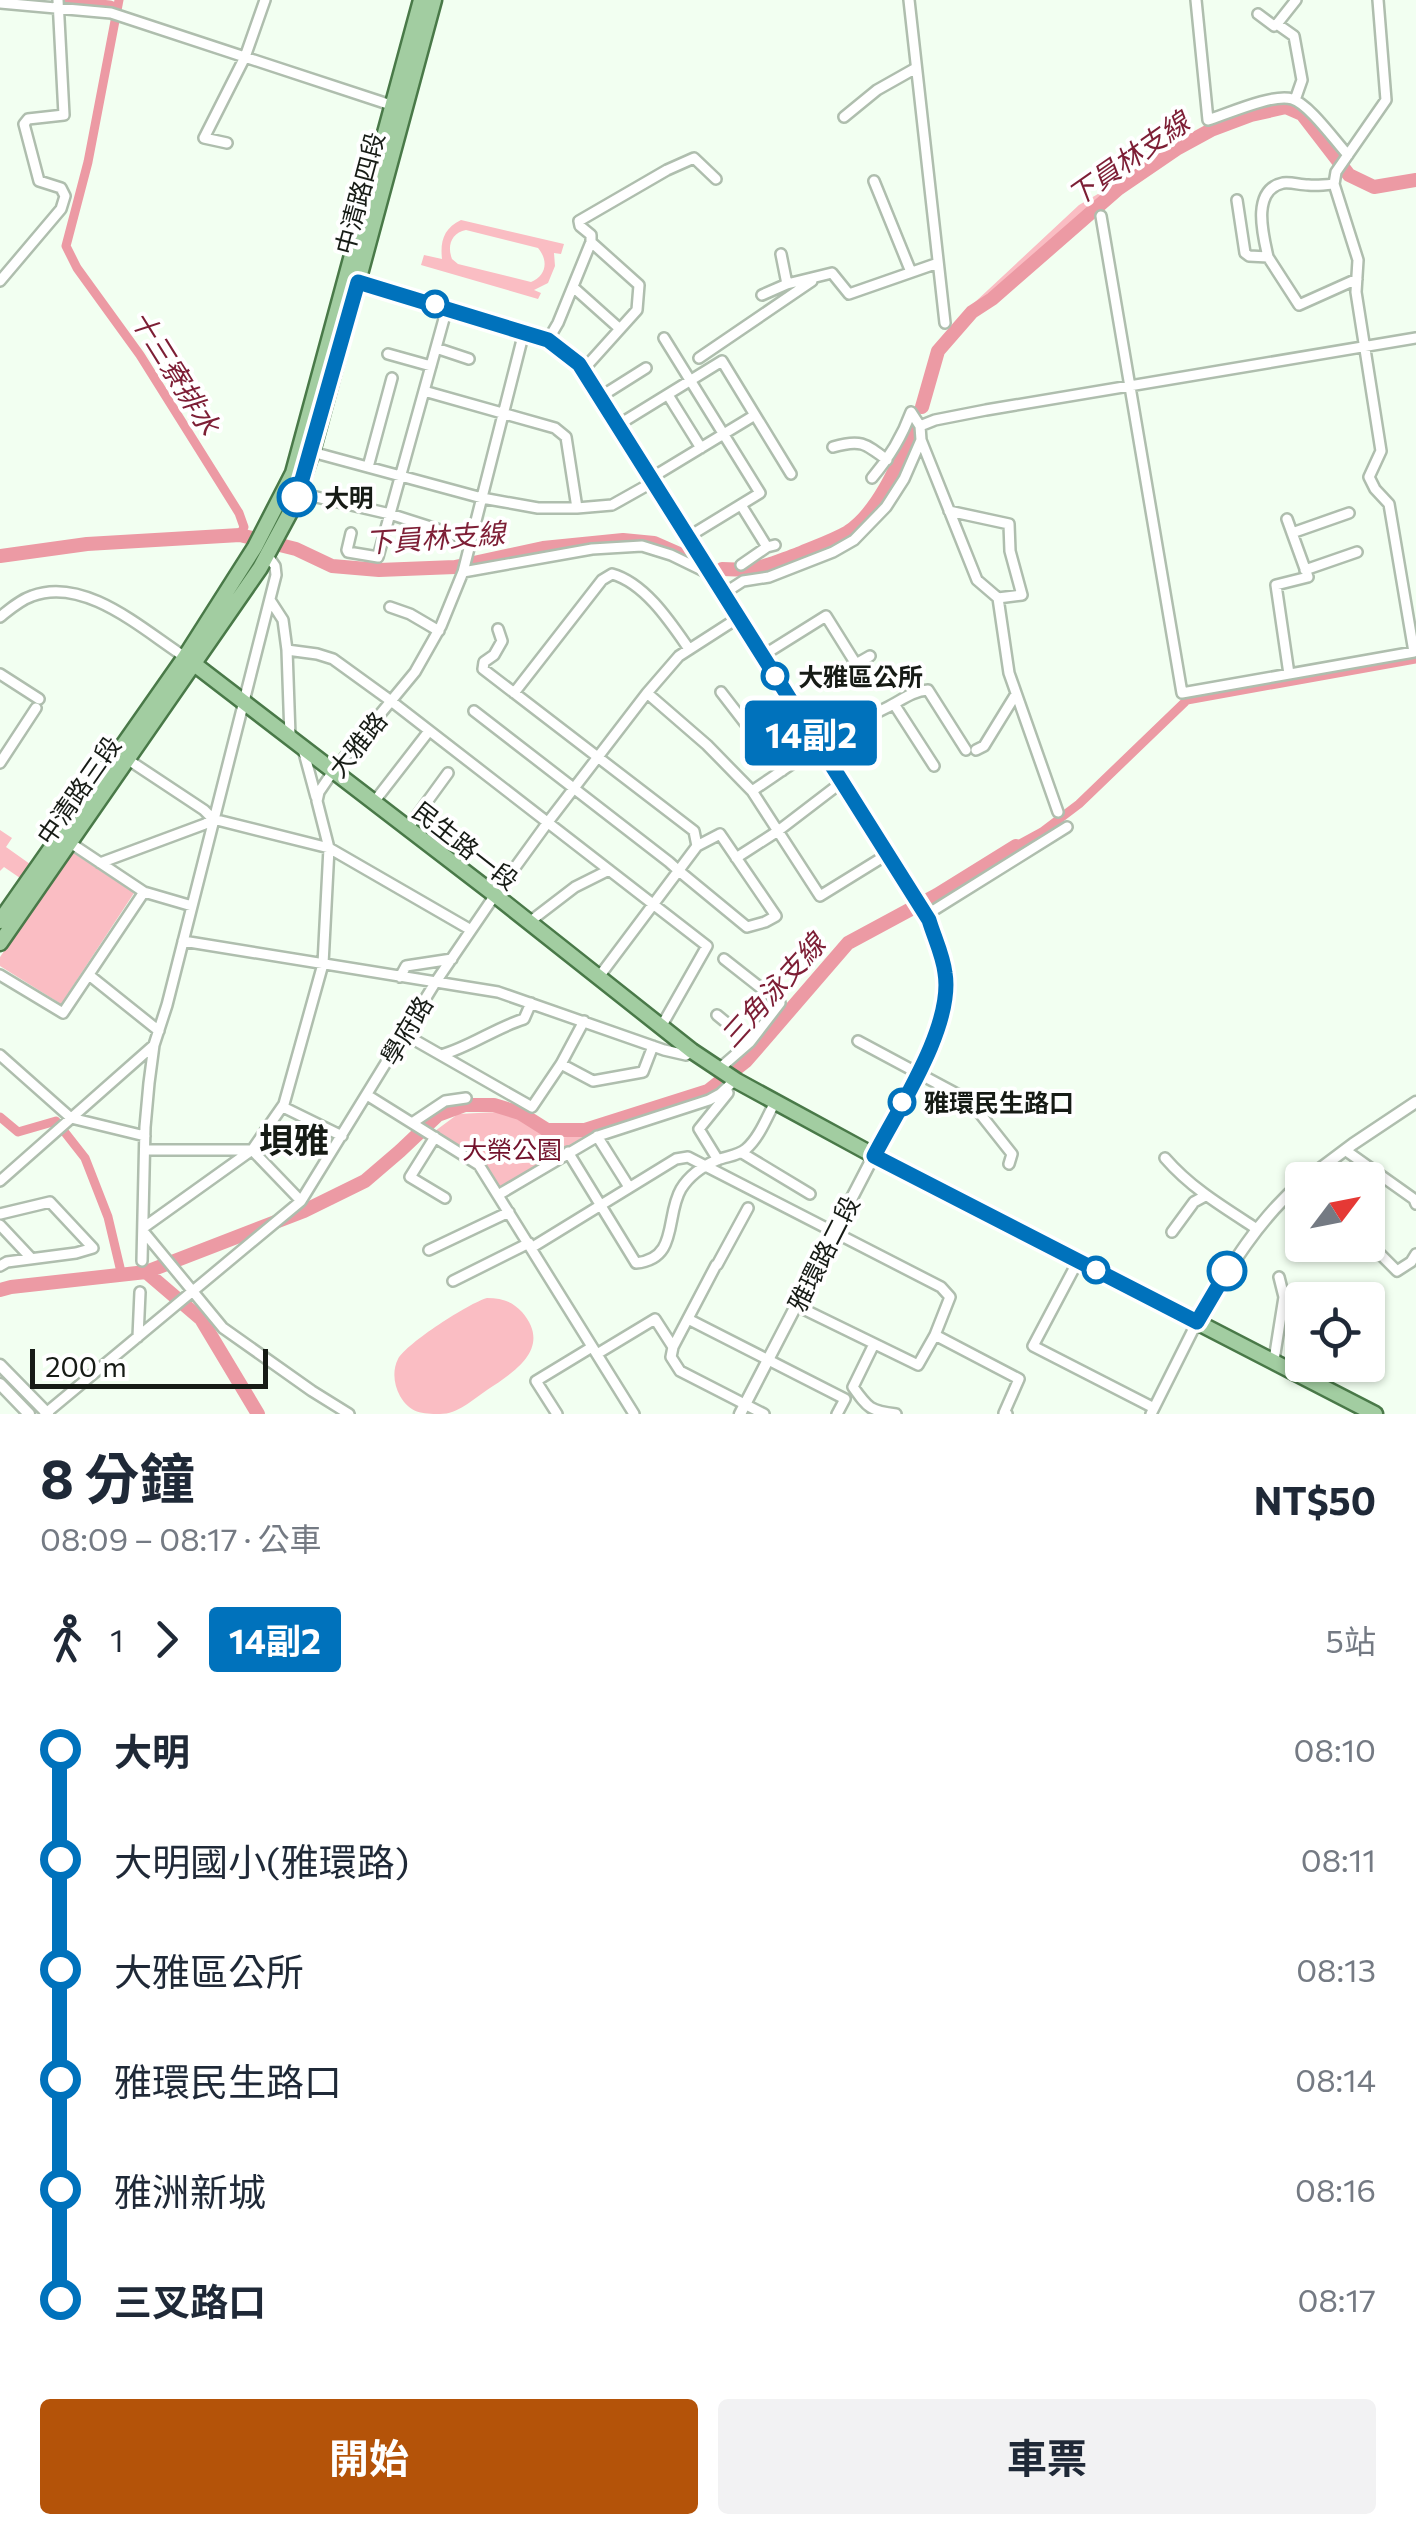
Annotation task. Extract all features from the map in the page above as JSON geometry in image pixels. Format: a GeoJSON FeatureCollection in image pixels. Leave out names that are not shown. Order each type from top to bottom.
{"type":"FeatureCollection","features":[{"type":"Feature","properties":{"kind":"main road","name":"中清路四段"},"geometry":{"type":"LineString","coordinates":[[265,543],[299,493],[312,452],[399,108],[422,0]]}},
{"type":"Feature","properties":{"kind":"main road","name":"中清路四段"},"geometry":{"type":"LineString","coordinates":[[399,108],[434,0]]}},
{"type":"Feature","properties":{"kind":"main road","name":"中清路四段"},"geometry":{"type":"LineString","coordinates":[[189,660],[260,568],[353,280]]}},
{"type":"Feature","properties":{"kind":"main road","name":"民生路一段"},"geometry":{"type":"LineString","coordinates":[[189,660],[495,894],[692,1051],[736,1081]]}},
{"type":"Feature","properties":{"kind":"main road","name":"中清路三段"},"geometry":{"type":"LineString","coordinates":[[0,943],[189,660]]}},
{"type":"Feature","properties":{"kind":"main road","name":"中清路三段"},"geometry":{"type":"LineString","coordinates":[[0,921],[189,660]]}},
{"type":"Feature","properties":{"kind":"main road"},"geometry":{"type":"LineString","coordinates":[[736,1081],[1375,1414]]}},
{"type":"Feature","properties":{"kind":"street"},"geometry":{"type":"LineString","coordinates":[[226,143],[204,138],[244,58],[265,0]]}},
{"type":"Feature","properties":{"kind":"street"},"geometry":{"type":"LineString","coordinates":[[909,0],[945,324]]}},
{"type":"Feature","properties":{"kind":"street"},"geometry":{"type":"LineString","coordinates":[[1196,0],[1208,120],[1274,99],[1292,98],[1348,155]]}},
{"type":"Feature","properties":{"kind":"street"},"geometry":{"type":"LineString","coordinates":[[1277,24],[1296,0]]}},
{"type":"Feature","properties":{"kind":"street"},"geometry":{"type":"LineString","coordinates":[[1100,216],[1182,692],[1414,652],[1390,504],[1374,489],[1369,477],[1382,451],[1356,292],[1358,260],[1334,184],[1336,172],[1387,95],[1378,0]]}},
{"type":"Feature","properties":{"kind":"street"},"geometry":{"type":"LineString","coordinates":[[0,2],[58,3],[110,12],[399,108]]}},
{"type":"Feature","properties":{"kind":"street"},"geometry":{"type":"LineString","coordinates":[[0,281],[61,209],[65,196],[60,188],[39,180],[24,124],[28,118],[64,115],[58,3]]}},
{"type":"Feature","properties":{"kind":"street"},"geometry":{"type":"LineString","coordinates":[[1258,14],[1294,36],[1302,80],[1295,100]]}},
{"type":"Feature","properties":{"kind":"street"},"geometry":{"type":"LineString","coordinates":[[844,117],[876,90],[916,68]]}},
{"type":"Feature","properties":{"kind":"street"},"geometry":{"type":"LineString","coordinates":[[353,280],[548,340],[591,242],[579,220],[694,158],[716,178]]}},
{"type":"Feature","properties":{"kind":"street"},"geometry":{"type":"LineString","coordinates":[[874,180],[910,272]]}},
{"type":"Feature","properties":{"kind":"street"},"geometry":{"type":"LineString","coordinates":[[1334,184],[1310,186],[1287,182],[1277,185],[1264,199],[1261,223],[1268,256],[1299,305],[1357,279]]}},
{"type":"Feature","properties":{"kind":"street"},"geometry":{"type":"LineString","coordinates":[[1238,200],[1245,253],[1268,256]]}},
{"type":"Feature","properties":{"kind":"street"},"geometry":{"type":"LineString","coordinates":[[583,370],[637,310],[638,284],[591,242]]}},
{"type":"Feature","properties":{"kind":"street"},"geometry":{"type":"LineString","coordinates":[[780,254],[787,284]]}},
{"type":"Feature","properties":{"kind":"street"},"geometry":{"type":"LineString","coordinates":[[762,294],[832,273],[849,294],[938,263]]}},
{"type":"Feature","properties":{"kind":"street"},"geometry":{"type":"LineString","coordinates":[[699,358],[815,279]]}},
{"type":"Feature","properties":{"kind":"street"},"geometry":{"type":"LineString","coordinates":[[573,287],[620,329]]}},
{"type":"Feature","properties":{"kind":"street"},"geometry":{"type":"LineString","coordinates":[[351,533],[348,552],[378,557],[448,308]]}},
{"type":"Feature","properties":{"kind":"street","name":"大雅路"},"geometry":{"type":"LineString","coordinates":[[143,1230],[252,1150],[282,1107],[323,964],[329,848],[317,801],[319,792],[414,672],[438,631],[463,572],[524,332]]}},
{"type":"Feature","properties":{"kind":"street"},"geometry":{"type":"LineString","coordinates":[[664,338],[760,493],[690,542]]}},
{"type":"Feature","properties":{"kind":"street"},"geometry":{"type":"LineString","coordinates":[[920,426],[934,420],[1416,338]]}},
{"type":"Feature","properties":{"kind":"street","name":"雅環路二段"},"geometry":{"type":"LineString","coordinates":[[548,340],[583,370],[888,854],[925,914],[946,974],[941,1021],[743,1409]]}},
{"type":"Feature","properties":{"kind":"street"},"geometry":{"type":"LineString","coordinates":[[436,348],[469,359]]}},
{"type":"Feature","properties":{"kind":"street"},"geometry":{"type":"LineString","coordinates":[[388,354],[432,366]]}},
{"type":"Feature","properties":{"kind":"street"},"geometry":{"type":"LineString","coordinates":[[618,425],[722,361],[791,474]]}},
{"type":"Feature","properties":{"kind":"street"},"geometry":{"type":"LineString","coordinates":[[600,396],[646,368]]}},
{"type":"Feature","properties":{"kind":"street"},"geometry":{"type":"LineString","coordinates":[[368,467],[392,378]]}},
{"type":"Feature","properties":{"kind":"street"},"geometry":{"type":"LineString","coordinates":[[424,391],[555,428],[566,437],[577,508]]}},
{"type":"Feature","properties":{"kind":"street"},"geometry":{"type":"LineString","coordinates":[[668,394],[701,448]]}},
{"type":"Feature","properties":{"kind":"street"},"geometry":{"type":"LineString","coordinates":[[872,478],[904,431],[910,412],[920,426],[921,440],[977,580],[998,598],[1008,673],[1058,812]]}},
{"type":"Feature","properties":{"kind":"street"},"geometry":{"type":"LineString","coordinates":[[312,452],[482,498],[538,508],[577,508],[612,504],[755,415]]}},
{"type":"Feature","properties":{"kind":"street"},"geometry":{"type":"LineString","coordinates":[[833,447],[856,440],[887,460]]}},
{"type":"Feature","properties":{"kind":"street"},"geometry":{"type":"LineString","coordinates":[[722,594],[743,581],[769,576],[854,540],[886,507],[921,440]]}},
{"type":"Feature","properties":{"kind":"street"},"geometry":{"type":"LineString","coordinates":[[299,493],[390,514],[471,540]]}},
{"type":"Feature","properties":{"kind":"street"},"geometry":{"type":"LineString","coordinates":[[741,505],[771,546],[741,565]]}},
{"type":"Feature","properties":{"kind":"street"},"geometry":{"type":"LineString","coordinates":[[949,512],[1009,524],[1010,551],[1022,595],[998,598]]}},
{"type":"Feature","properties":{"kind":"street"},"geometry":{"type":"LineString","coordinates":[[1292,532],[1349,513]]}},
{"type":"Feature","properties":{"kind":"street"},"geometry":{"type":"LineString","coordinates":[[1287,519],[1308,577],[1276,584],[1290,674]]}},
{"type":"Feature","properties":{"kind":"street"},"geometry":{"type":"LineString","coordinates":[[142,1261],[145,1136],[154,1045],[276,575],[265,543]]}},
{"type":"Feature","properties":{"kind":"street"},"geometry":{"type":"LineString","coordinates":[[463,572],[592,549],[642,546],[710,574]]}},
{"type":"Feature","properties":{"kind":"street"},"geometry":{"type":"LineString","coordinates":[[1306,570],[1357,552]]}},
{"type":"Feature","properties":{"kind":"street"},"geometry":{"type":"LineString","coordinates":[[514,694],[602,580],[612,574],[660,607],[689,649]]}},
{"type":"Feature","properties":{"kind":"street"},"geometry":{"type":"LineString","coordinates":[[0,617],[30,596],[51,591],[73,592],[104,604],[189,660]]}},
{"type":"Feature","properties":{"kind":"street"},"geometry":{"type":"LineString","coordinates":[[270,600],[283,620],[290,736]]}},
{"type":"Feature","properties":{"kind":"street"},"geometry":{"type":"LineString","coordinates":[[390,607],[438,631]]}},
{"type":"Feature","properties":{"kind":"street"},"geometry":{"type":"LineString","coordinates":[[762,656],[826,616],[856,664]]}},
{"type":"Feature","properties":{"kind":"street","name":"學府路"},"geometry":{"type":"LineString","coordinates":[[47,1414],[300,1202],[435,983],[548,822],[678,656],[738,618]]}},
{"type":"Feature","properties":{"kind":"street"},"geometry":{"type":"LineString","coordinates":[[498,629],[502,641],[494,655],[484,662],[483,669],[694,831],[697,846]]}},
{"type":"Feature","properties":{"kind":"street"},"geometry":{"type":"LineString","coordinates":[[287,650],[333,659],[707,946],[661,1027]]}},
{"type":"Feature","properties":{"kind":"street"},"geometry":{"type":"LineString","coordinates":[[829,682],[870,656]]}},
{"type":"Feature","properties":{"kind":"street"},"geometry":{"type":"LineString","coordinates":[[0,691],[4,676],[37,704],[0,763]]}},
{"type":"Feature","properties":{"kind":"street"},"geometry":{"type":"LineString","coordinates":[[752,791],[866,717],[916,690],[928,690],[971,750],[984,746],[1016,694]]}},
{"type":"Feature","properties":{"kind":"street"},"geometry":{"type":"LineString","coordinates":[[721,692],[782,771]]}},
{"type":"Feature","properties":{"kind":"street"},"geometry":{"type":"LineString","coordinates":[[647,693],[752,791],[820,896],[888,854]]}},
{"type":"Feature","properties":{"kind":"street"},"geometry":{"type":"LineString","coordinates":[[894,704],[934,766]]}},
{"type":"Feature","properties":{"kind":"street"},"geometry":{"type":"LineString","coordinates":[[474,711],[574,788],[678,871],[747,928],[776,916],[720,834],[697,846],[678,871],[654,904],[598,978]]}},
{"type":"Feature","properties":{"kind":"street"},"geometry":{"type":"LineString","coordinates":[[374,802],[429,730]]}},
{"type":"Feature","properties":{"kind":"street"},"geometry":{"type":"LineString","coordinates":[[302,746],[317,801]]}},
{"type":"Feature","properties":{"kind":"street"},"geometry":{"type":"LineString","coordinates":[[126,759],[213,819],[329,848],[471,930]]}},
{"type":"Feature","properties":{"kind":"street"},"geometry":{"type":"LineString","coordinates":[[408,828],[448,774]]}},
{"type":"Feature","properties":{"kind":"street"},"geometry":{"type":"LineString","coordinates":[[736,858],[778,832],[842,782]]}},
{"type":"Feature","properties":{"kind":"street"},"geometry":{"type":"LineString","coordinates":[[100,863],[213,819]]}},
{"type":"Feature","properties":{"kind":"street"},"geometry":{"type":"LineString","coordinates":[[925,914],[1067,826]]}},
{"type":"Feature","properties":{"kind":"street"},"geometry":{"type":"LineString","coordinates":[[69,842],[144,892],[192,906]]}},
{"type":"Feature","properties":{"kind":"street"},"geometry":{"type":"LineString","coordinates":[[528,923],[575,887],[609,870]]}},
{"type":"Feature","properties":{"kind":"street"},"geometry":{"type":"LineString","coordinates":[[0,975],[63,1014],[144,892]]}},
{"type":"Feature","properties":{"kind":"street"},"geometry":{"type":"LineString","coordinates":[[183,941],[498,992],[653,1046],[686,1055],[692,1051]]}},
{"type":"Feature","properties":{"kind":"street"},"geometry":{"type":"LineString","coordinates":[[400,977],[406,966],[452,959]]}},
{"type":"Feature","properties":{"kind":"street"},"geometry":{"type":"LineString","coordinates":[[719,1069],[750,1042],[780,1003],[724,959]]}},
{"type":"Feature","properties":{"kind":"street"},"geometry":{"type":"LineString","coordinates":[[89,974],[159,1030]]}},
{"type":"Feature","properties":{"kind":"street"},"geometry":{"type":"LineString","coordinates":[[441,1056],[524,1019],[532,1003]]}},
{"type":"Feature","properties":{"kind":"street"},"geometry":{"type":"LineString","coordinates":[[717,1015],[750,1042]]}},
{"type":"Feature","properties":{"kind":"street"},"geometry":{"type":"LineString","coordinates":[[404,1034],[532,1107],[584,1021]]}},
{"type":"Feature","properties":{"kind":"street"},"geometry":{"type":"LineString","coordinates":[[858,1041],[970,1101],[1012,1154],[1010,1164]]}},
{"type":"Feature","properties":{"kind":"street"},"geometry":{"type":"LineString","coordinates":[[0,1181],[154,1045]]}},
{"type":"Feature","properties":{"kind":"street"},"geometry":{"type":"LineString","coordinates":[[561,1064],[593,1081],[643,1072],[653,1046]]}},
{"type":"Feature","properties":{"kind":"street"},"geometry":{"type":"LineString","coordinates":[[0,1056],[71,1118],[145,1136]]}},
{"type":"Feature","properties":{"kind":"street"},"geometry":{"type":"LineString","coordinates":[[498,1196],[597,1136],[709,1100],[736,1081]]}},
{"type":"Feature","properties":{"kind":"street"},"geometry":{"type":"LineString","coordinates":[[718,1160],[699,1129],[736,1081]]}},
{"type":"Feature","properties":{"kind":"street"},"geometry":{"type":"LineString","coordinates":[[367,1095],[479,1165],[634,1414]]}},
{"type":"Feature","properties":{"kind":"street"},"geometry":{"type":"LineString","coordinates":[[413,1124],[446,1101],[466,1098]]}},
{"type":"Feature","properties":{"kind":"street"},"geometry":{"type":"LineString","coordinates":[[568,1152],[636,1263],[650,1262],[659,1255],[672,1226],[678,1192],[704,1166],[742,1153],[752,1144],[774,1102]]}},
{"type":"Feature","properties":{"kind":"street"},"geometry":{"type":"LineString","coordinates":[[1329,1162],[1416,1102]]}},
{"type":"Feature","properties":{"kind":"street"},"geometry":{"type":"LineString","coordinates":[[282,1107],[342,1136]]}},
{"type":"Feature","properties":{"kind":"street"},"geometry":{"type":"LineString","coordinates":[[433,1136],[410,1177],[446,1198]]}},
{"type":"Feature","properties":{"kind":"street"},"geometry":{"type":"LineString","coordinates":[[597,1136],[629,1187]]}},
{"type":"Feature","properties":{"kind":"street"},"geometry":{"type":"LineString","coordinates":[[145,1150],[252,1150],[300,1202]]}},
{"type":"Feature","properties":{"kind":"street"},"geometry":{"type":"LineString","coordinates":[[1345,1150],[1416,1204]]}},
{"type":"Feature","properties":{"kind":"street"},"geometry":{"type":"LineString","coordinates":[[742,1153],[810,1194]]}},
{"type":"Feature","properties":{"kind":"street"},"geometry":{"type":"LineString","coordinates":[[453,1282],[530,1246],[676,1158],[688,1157],[942,1287],[950,1297],[936,1335],[918,1365],[797,1306]]}},
{"type":"Feature","properties":{"kind":"street"},"geometry":{"type":"LineString","coordinates":[[1165,1158],[1205,1196],[1257,1229]]}},
{"type":"Feature","properties":{"kind":"street"},"geometry":{"type":"LineString","coordinates":[[1172,1232],[1194,1202],[1205,1196]]}},
{"type":"Feature","properties":{"kind":"street"},"geometry":{"type":"LineString","coordinates":[[1078,1261],[1033,1346],[1153,1411],[1227,1271],[1285,1199]]}},
{"type":"Feature","properties":{"kind":"street"},"geometry":{"type":"LineString","coordinates":[[0,1214],[50,1202],[93,1248],[0,1266]]}},
{"type":"Feature","properties":{"kind":"street"},"geometry":{"type":"LineString","coordinates":[[748,1208],[673,1346],[671,1357],[676,1368],[743,1409],[764,1414]]}},
{"type":"Feature","properties":{"kind":"street"},"geometry":{"type":"LineString","coordinates":[[429,1250],[508,1212]]}},
{"type":"Feature","properties":{"kind":"street"},"geometry":{"type":"LineString","coordinates":[[0,1225],[31,1258]]}},
{"type":"Feature","properties":{"kind":"street"},"geometry":{"type":"LineString","coordinates":[[143,1230],[169,1264],[185,1298],[349,1414]]}},
{"type":"Feature","properties":{"kind":"street"},"geometry":{"type":"LineString","coordinates":[[1385,1259],[1397,1271],[1416,1254]]}},
{"type":"Feature","properties":{"kind":"street"},"geometry":{"type":"LineString","coordinates":[[1274,1360],[1284,1297],[1278,1277]]}},
{"type":"Feature","properties":{"kind":"street"},"geometry":{"type":"LineString","coordinates":[[138,1337],[140,1292]]}},
{"type":"Feature","properties":{"kind":"street"},"geometry":{"type":"LineString","coordinates":[[556,1414],[536,1381],[655,1318],[673,1346]]}},
{"type":"Feature","properties":{"kind":"street"},"geometry":{"type":"LineString","coordinates":[[688,1319],[845,1399],[836,1414]]}},
{"type":"Feature","properties":{"kind":"street"},"geometry":{"type":"LineString","coordinates":[[936,1335],[1019,1379],[1006,1414]]}},
{"type":"Feature","properties":{"kind":"street"},"geometry":{"type":"LineString","coordinates":[[874,1344],[852,1386],[868,1408],[896,1414]]}},
{"type":"Feature","properties":{"kind":"street"},"geometry":{"type":"LineString","coordinates":[[0,1364],[47,1414]]}},
{"type":"Feature","properties":{"kind":"street"},"geometry":{"type":"LineString","coordinates":[[0,1384],[29,1414]]}},
{"type":"Feature","properties":{"kind":"green space"},"geometry":{"type":"Polygon","coordinates":[[[1103,191],[1106,193],[1009,280],[959,317],[1079,205],[1103,191]]]}},
{"type":"Feature","properties":{"kind":"green space"},"geometry":{"type":"Polygon","coordinates":[[[461,220],[564,244],[561,254],[554,253],[555,266],[548,283],[534,290],[541,293],[538,299],[421,265],[424,255],[442,259],[444,236],[461,220]],[[466,230],[454,237],[450,249],[458,264],[531,282],[544,268],[538,248],[466,230]]]}},
{"type":"Feature","properties":{"kind":"green space"},"geometry":{"type":"Polygon","coordinates":[[[0,830],[12,838],[6,847],[30,864],[20,878],[4,867],[0,871],[0,830]]]}},
{"type":"Feature","properties":{"kind":"green space"},"geometry":{"type":"Polygon","coordinates":[[[72,852],[134,893],[61,1004],[0,966],[0,957],[72,852]]]}},
{"type":"Feature","properties":{"kind":"green space","name":"大榮公園"},"geometry":{"type":"Polygon","coordinates":[[[498,1112],[520,1119],[553,1138],[596,1135],[505,1189],[499,1188],[483,1161],[435,1131],[458,1114],[498,1112]]]}},
{"type":"Feature","properties":{"kind":"green space"},"geometry":{"type":"Polygon","coordinates":[[[487,1298],[514,1305],[531,1325],[532,1348],[526,1358],[459,1409],[440,1414],[412,1409],[396,1387],[398,1359],[439,1324],[487,1298]]]}},
{"type":"Feature","properties":{"kind":"waterway"},"geometry":{"type":"LineString","coordinates":[[64,0],[117,8]]}},
{"type":"Feature","properties":{"kind":"waterway","name":"十三寮排水"},"geometry":{"type":"LineString","coordinates":[[119,0],[88,162],[66,246],[239,513],[244,527],[240,535]]}},
{"type":"Feature","properties":{"kind":"waterway","name":"下員林支線"},"geometry":{"type":"LineString","coordinates":[[922,407],[938,351],[972,312],[1118,189],[1211,130],[1286,107],[1302,114],[1349,175],[1374,187],[1416,180]]}},
{"type":"Feature","properties":{"kind":"waterway","name":"下員林支線"},"geometry":{"type":"LineString","coordinates":[[722,569],[769,565],[848,532],[879,499],[914,428]]}},
{"type":"Feature","properties":{"kind":"waterway","name":"下員林支線"},"geometry":{"type":"LineString","coordinates":[[0,556],[87,544],[240,535],[296,549],[332,566],[379,570],[455,567],[543,548],[623,540],[654,543],[695,561]]}},
{"type":"Feature","properties":{"kind":"waterway","name":"三角泳支線"},"geometry":{"type":"LineString","coordinates":[[1016,846],[1079,804],[1187,700],[1416,659]]}},
{"type":"Feature","properties":{"kind":"waterway","name":"三角泳支線"},"geometry":{"type":"LineString","coordinates":[[0,1290],[146,1272],[304,1211],[365,1181],[438,1115],[465,1105],[494,1105],[520,1113],[547,1130],[585,1130],[708,1091],[746,1061],[848,943],[1016,846]]}},
{"type":"Feature","properties":{"kind":"waterway"},"geometry":{"type":"LineString","coordinates":[[0,1117],[18,1132],[56,1121],[85,1158],[108,1217],[122,1276]]}},
{"type":"Feature","properties":{"kind":"waterway"},"geometry":{"type":"LineString","coordinates":[[146,1272],[201,1319],[258,1414]]}},
{"type":"Feature","properties":{"kind":"bus line","name":"14副2"},"geometry":{"type":"LineString","coordinates":[[297,497],[358,282],[548,340],[579,364],[929,920],[946,974],[941,1021],[874,1156],[1197,1322],[1227,1271]]}},
{"type":"Feature","properties":{"kind":"place","name":"大明"},"geometry":{"type":"Point","coordinates":[297,497]}},
{"type":"Feature","properties":{"kind":"place","name":"大雅區公所"},"geometry":{"type":"Point","coordinates":[775,676]}},
{"type":"Feature","properties":{"kind":"place","name":"雅環民生路口"},"geometry":{"type":"Point","coordinates":[902,1102]}},
{"type":"Feature","properties":{"kind":"district","name":"垻雅"},"geometry":{"type":"Point","coordinates":[294,1138]}}]}
